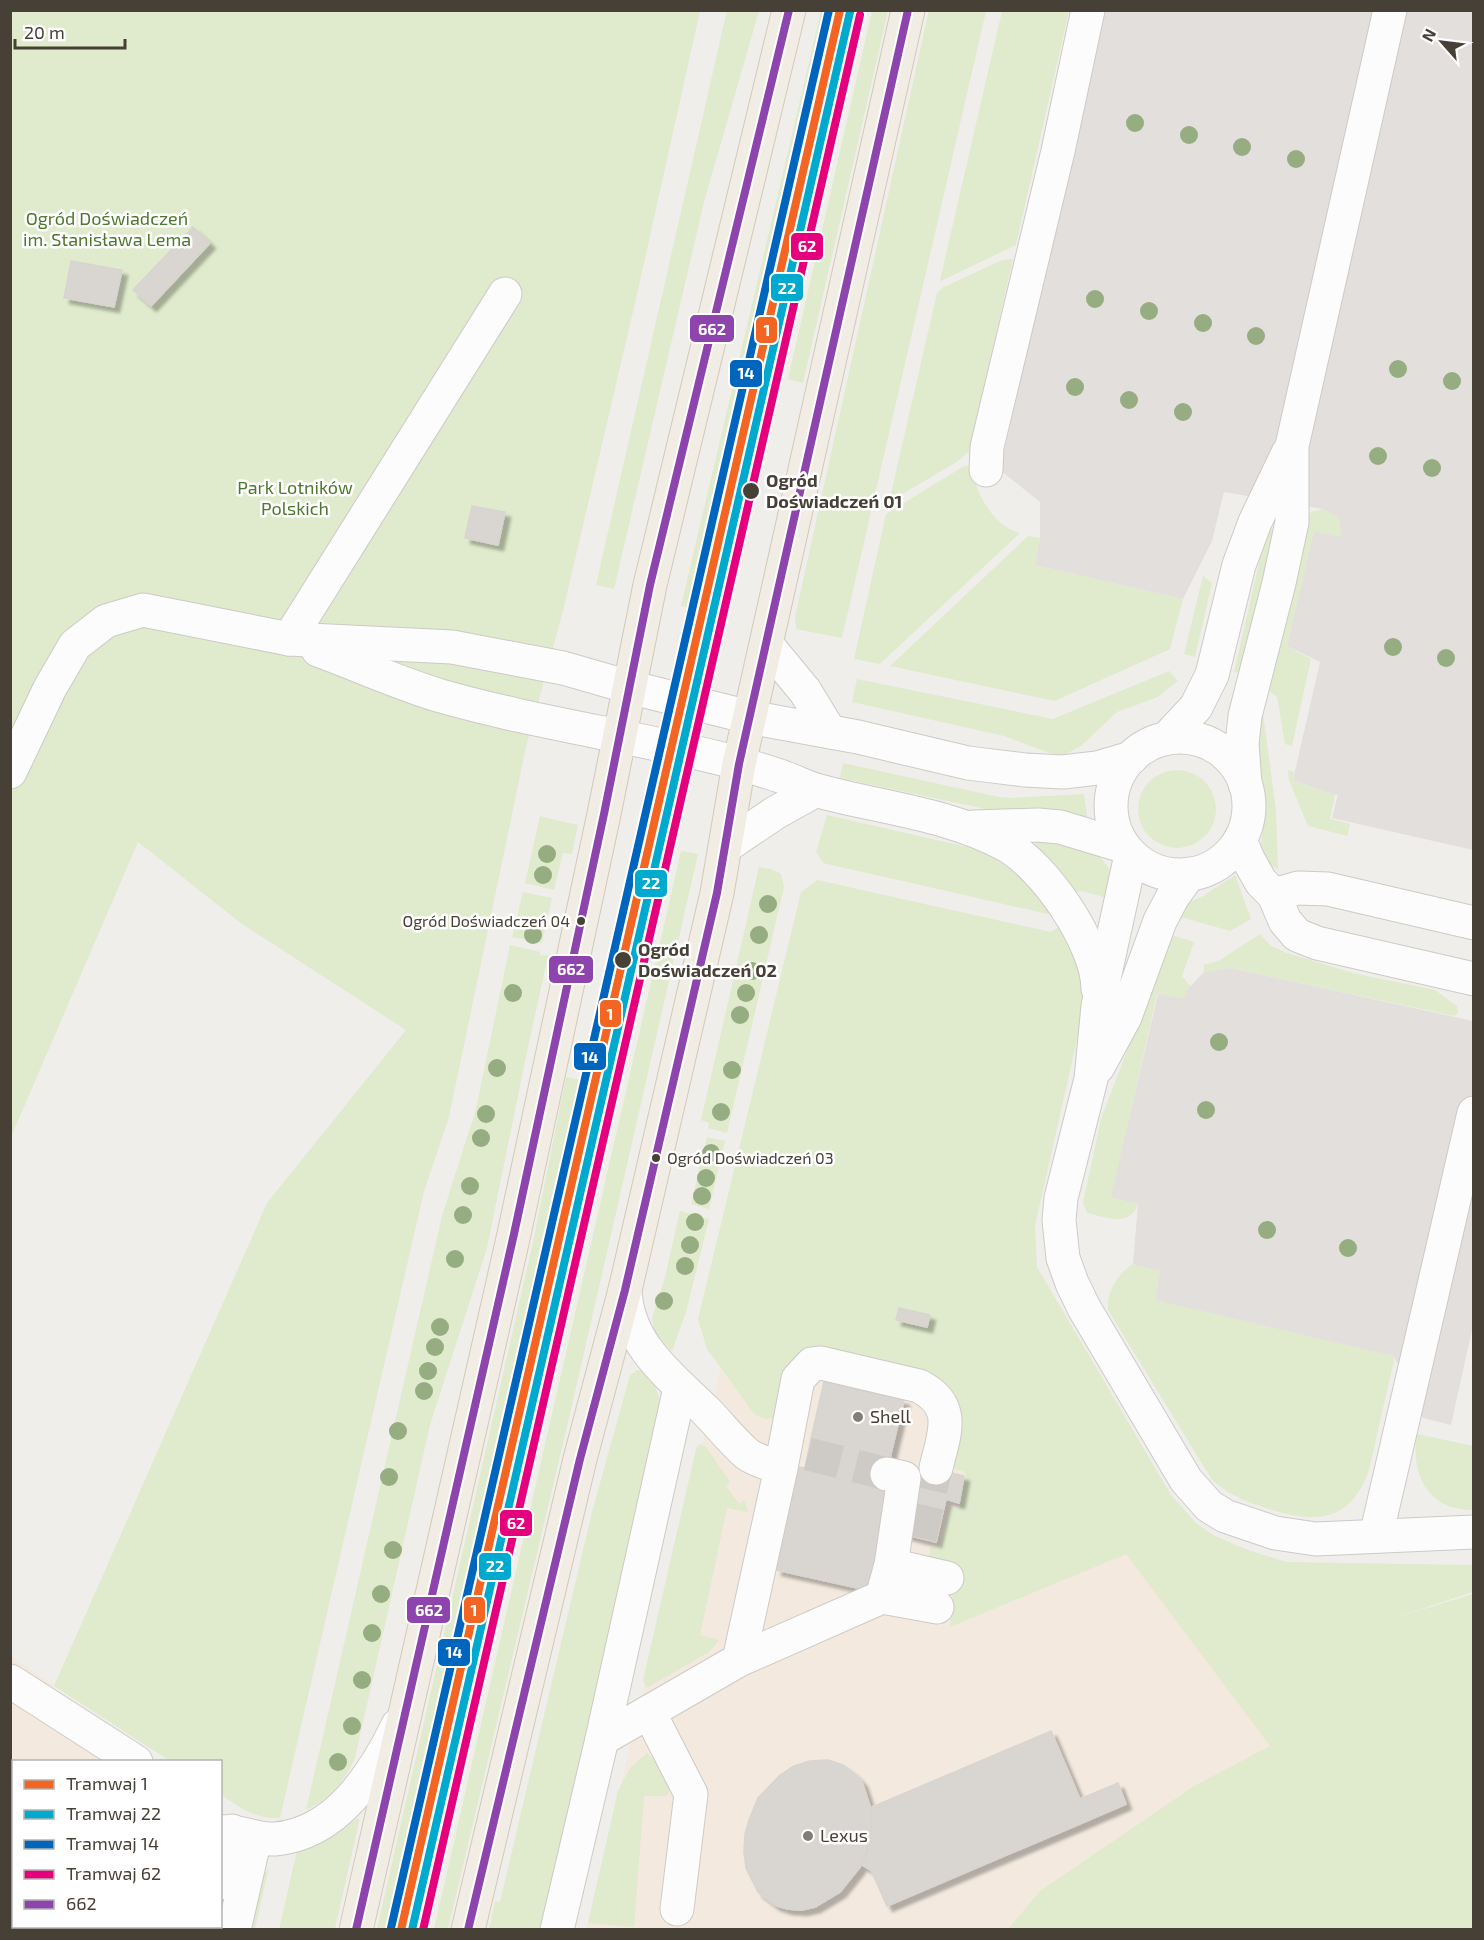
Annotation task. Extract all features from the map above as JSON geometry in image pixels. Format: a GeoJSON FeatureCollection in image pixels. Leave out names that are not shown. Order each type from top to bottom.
{"type":"FeatureCollection","features":[{"type":"Feature","properties":{"kind":"main road"},"geometry":{"type":"LineString","coordinates":[[356,1929],[514,1234],[653,574],[789,10]]}},
{"type":"Feature","properties":{"kind":"main road"},"geometry":{"type":"LineString","coordinates":[[468,1929],[580,1459],[625,1290],[717,892],[749,717],[908,10]]}},
{"type":"Feature","properties":{"kind":"lane"},"geometry":{"type":"LineString","coordinates":[[986,470],[987,447],[1058,151],[1088,10]]}},
{"type":"Feature","properties":{"kind":"lane"},"geometry":{"type":"LineString","coordinates":[[968,827],[1038,825],[1060,827],[1127,850],[1145,865],[1159,872],[1177,874],[1206,870],[1228,855],[1240,840],[1246,825],[1248,810],[1242,744],[1245,716],[1292,522],[1292,446],[1390,10]]}},
{"type":"Feature","properties":{"kind":"lane"},"geometry":{"type":"LineString","coordinates":[[289,639],[505,294]]}},
{"type":"Feature","properties":{"kind":"lane"},"geometry":{"type":"LineString","coordinates":[[1168,737],[1196,707],[1212,675],[1239,565],[1255,522],[1292,446]]}},
{"type":"Feature","properties":{"kind":"lane"},"geometry":{"type":"LineString","coordinates":[[10,772],[50,688],[75,645],[106,621],[143,610],[289,639],[452,647],[563,668],[749,717],[830,732],[968,763],[1063,772],[1097,768],[1131,758]]}},
{"type":"Feature","properties":{"kind":"lane"},"geometry":{"type":"LineString","coordinates":[[289,639],[440,695],[739,764],[784,777],[816,790],[968,827],[1007,846],[1024,858],[1041,875],[1067,910],[1089,946],[1094,961],[1098,980],[1098,1006]]}},
{"type":"Feature","properties":{"kind":"lane"},"geometry":{"type":"LineString","coordinates":[[767,645],[805,691],[830,732]]}},
{"type":"Feature","properties":{"kind":"lane"},"geometry":{"type":"LineString","coordinates":[[1245,784],[1228,756],[1211,744],[1189,737],[1168,737],[1150,743],[1131,758],[1117,777],[1111,801],[1113,824],[1127,850],[1098,1006],[1091,1079],[1061,1198],[1059,1220],[1063,1258],[1084,1308],[1186,1480],[1200,1497],[1217,1511],[1240,1523],[1293,1537],[1316,1539],[1473,1532]]}},
{"type":"Feature","properties":{"kind":"lane"},"geometry":{"type":"LineString","coordinates":[[726,846],[775,813],[816,790]]}},
{"type":"Feature","properties":{"kind":"lane"},"geometry":{"type":"LineString","coordinates":[[1240,840],[1261,882],[1274,895],[1285,921],[1297,935],[1317,943],[1473,979]]}},
{"type":"Feature","properties":{"kind":"lane"},"geometry":{"type":"LineString","coordinates":[[1091,1079],[1125,1017],[1164,913],[1172,897],[1190,874]]}},
{"type":"Feature","properties":{"kind":"lane"},"geometry":{"type":"LineString","coordinates":[[1274,895],[1299,888],[1328,889],[1473,923]]}},
{"type":"Feature","properties":{"kind":"lane"},"geometry":{"type":"LineString","coordinates":[[1376,1536],[1473,1113]]}},
{"type":"Feature","properties":{"kind":"lane"},"geometry":{"type":"LineString","coordinates":[[625,1290],[626,1309],[640,1342],[680,1388],[748,1455],[795,1461]]}},
{"type":"Feature","properties":{"kind":"lane"},"geometry":{"type":"LineString","coordinates":[[739,1660],[795,1461],[798,1379],[812,1364],[821,1363],[919,1386],[929,1391],[944,1407],[946,1418],[936,1468]]}},
{"type":"Feature","properties":{"kind":"lane"},"geometry":{"type":"LineString","coordinates":[[557,1929],[680,1388]]}},
{"type":"Feature","properties":{"kind":"lane"},"geometry":{"type":"LineString","coordinates":[[882,1597],[891,1565],[904,1478],[887,1474]]}},
{"type":"Feature","properties":{"kind":"lane"},"geometry":{"type":"LineString","coordinates":[[891,1565],[920,1538]]}},
{"type":"Feature","properties":{"kind":"lane"},"geometry":{"type":"LineString","coordinates":[[602,1738],[739,1660],[882,1597],[942,1593],[891,1565]]}},
{"type":"Feature","properties":{"kind":"lane"},"geometry":{"type":"LineString","coordinates":[[10,1681],[134,1760]]}},
{"type":"Feature","properties":{"kind":"lane"},"geometry":{"type":"LineString","coordinates":[[232,1830],[277,1839],[300,1833],[321,1822],[347,1802],[375,1767],[410,1696]]}},
{"type":"Feature","properties":{"kind":"lane"},"geometry":{"type":"LineString","coordinates":[[649,1712],[691,1794],[677,1909]]}},
{"type":"Feature","properties":{"kind":"lane"},"geometry":{"type":"LineString","coordinates":[[222,1874],[232,1830]]}},
{"type":"Feature","properties":{"kind":"lane"},"geometry":{"type":"LineString","coordinates":[[232,1830],[234,1929]]}},
{"type":"Feature","properties":{"kind":"shaded area"},"geometry":{"type":"Polygon","coordinates":[[[1105,11],[1473,11],[1473,850],[1332,818],[1338,794],[1335,795],[1293,780],[1320,662],[1287,646],[1314,531],[1341,537],[1339,518],[1323,509],[1224,492],[1212,541],[1183,599],[1035,565],[1040,538],[1040,502],[1000,470],[1105,11]]]}},
{"type":"Feature","properties":{"kind":"shaded area"},"geometry":{"type":"Polygon","coordinates":[[[1231,968],[1473,1021],[1473,1325],[1451,1425],[1423,1418],[1394,1356],[1155,1300],[1160,1271],[1133,1264],[1138,1204],[1111,1197],[1158,994],[1184,999],[1187,990],[1204,972],[1231,968]]]}},
{"type":"Feature","properties":{"kind":"shaded area"},"geometry":{"type":"Polygon","coordinates":[[[721,1366],[755,1415],[787,1375],[919,1373],[966,1475],[958,1509],[950,1507],[940,1549],[954,1572],[950,1627],[1126,1553],[1271,1747],[1194,1786],[1040,1891],[1008,1929],[586,1930],[721,1366]]]}},
{"type":"Feature","properties":{"kind":"shaded area"},"geometry":{"type":"Polygon","coordinates":[[[10,1655],[54,1686],[38,1719],[105,1760],[12,1760],[12,1928],[222,1928],[222,1832],[241,1844],[222,1929],[11,1929],[10,1655]]]}},
{"type":"Feature","properties":{"kind":"green space"},"geometry":{"type":"Polygon","coordinates":[[[727,10],[759,11],[704,202],[614,589],[596,585],[727,10]]]}},
{"type":"Feature","properties":{"kind":"green space"},"geometry":{"type":"Polygon","coordinates":[[[929,10],[986,11],[842,638],[796,629],[795,617],[929,10]]]}},
{"type":"Feature","properties":{"kind":"green space","name":"Park Lotników Polskich"},"geometry":{"type":"Polygon","coordinates":[[[11,11],[700,11],[563,611],[526,747],[449,1117],[424,1191],[280,1818],[256,1815],[222,1796],[222,1760],[168,1760],[54,1686],[267,1203],[406,1030],[242,924],[138,842],[11,1137],[11,11]]]}},
{"type":"Feature","properties":{"kind":"green space"},"geometry":{"type":"Polygon","coordinates":[[[821,11],[829,11],[693,609],[681,606],[821,11]]]}},
{"type":"Feature","properties":{"kind":"green space"},"geometry":{"type":"Polygon","coordinates":[[[872,11],[888,11],[803,383],[788,379],[872,11]]]}},
{"type":"Feature","properties":{"kind":"green space"},"geometry":{"type":"Polygon","coordinates":[[[1002,11],[1069,11],[1016,245],[941,281],[940,280],[1002,11]]]}},
{"type":"Feature","properties":{"kind":"green space"},"geometry":{"type":"Polygon","coordinates":[[[1013,259],[969,451],[958,461],[889,502],[937,293],[944,287],[1002,260],[1013,259]]]}},
{"type":"Feature","properties":{"kind":"green space"},"geometry":{"type":"Polygon","coordinates":[[[964,466],[970,466],[981,497],[993,515],[1010,529],[1020,533],[880,664],[854,659],[886,514],[964,466]]]}},
{"type":"Feature","properties":{"kind":"green space"},"geometry":{"type":"Polygon","coordinates":[[[1323,509],[1339,518],[1341,537],[1314,531],[1287,646],[1311,659],[1292,746],[1285,744],[1277,697],[1265,688],[1301,525],[1311,512],[1323,509]]]}},
{"type":"Feature","properties":{"kind":"green space"},"geometry":{"type":"Polygon","coordinates":[[[1267,528],[1277,530],[1244,674],[1234,672],[1267,528]]]}},
{"type":"Feature","properties":{"kind":"green space"},"geometry":{"type":"Polygon","coordinates":[[[1028,536],[1040,538],[1035,565],[1183,599],[1170,649],[1055,701],[890,666],[1028,536]]]}},
{"type":"Feature","properties":{"kind":"green space"},"geometry":{"type":"Polygon","coordinates":[[[1203,576],[1212,583],[1195,657],[1184,654],[1203,576]]]}},
{"type":"Feature","properties":{"kind":"green space"},"geometry":{"type":"Polygon","coordinates":[[[1169,671],[1178,681],[1158,697],[1117,712],[1081,746],[1066,754],[1055,755],[1004,736],[852,702],[857,679],[1053,719],[1169,671]]]}},
{"type":"Feature","properties":{"kind":"green space"},"geometry":{"type":"Polygon","coordinates":[[[1261,708],[1276,811],[1278,869],[1264,861],[1260,850],[1266,806],[1255,764],[1261,708]]]}},
{"type":"Feature","properties":{"kind":"green space"},"geometry":{"type":"Polygon","coordinates":[[[843,763],[999,797],[1084,794],[1088,823],[995,811],[840,778],[843,763]]]}},
{"type":"Feature","properties":{"kind":"green space"},"geometry":{"type":"Polygon","coordinates":[[[1169,770],[1185,770],[1199,776],[1210,787],[1216,801],[1216,817],[1210,831],[1199,842],[1185,848],[1169,848],[1155,842],[1144,831],[1138,817],[1138,801],[1144,787],[1155,776],[1169,770]]]}},
{"type":"Feature","properties":{"kind":"green space"},"geometry":{"type":"Polygon","coordinates":[[[1288,770],[1294,772],[1293,780],[1335,795],[1330,819],[1350,824],[1347,836],[1308,826],[1289,780],[1288,770]]]}},
{"type":"Feature","properties":{"kind":"green space"},"geometry":{"type":"Polygon","coordinates":[[[827,815],[989,852],[1010,862],[1050,912],[1048,914],[823,863],[816,852],[827,815]]]}},
{"type":"Feature","properties":{"kind":"green space"},"geometry":{"type":"Polygon","coordinates":[[[540,816],[578,825],[572,854],[563,853],[554,890],[525,883],[540,816]]]}},
{"type":"Feature","properties":{"kind":"green space"},"geometry":{"type":"Polygon","coordinates":[[[1047,838],[1096,852],[1108,867],[1114,883],[1111,899],[1082,891],[1073,893],[1035,843],[1047,838]]]}},
{"type":"Feature","properties":{"kind":"green space"},"geometry":{"type":"Polygon","coordinates":[[[681,851],[698,854],[570,1414],[448,1929],[434,1929],[681,851]]]}},
{"type":"Feature","properties":{"kind":"green space"},"geometry":{"type":"Polygon","coordinates":[[[759,867],[781,874],[784,887],[727,1133],[708,1128],[709,1123],[701,1120],[759,867]]]}},
{"type":"Feature","properties":{"kind":"green space"},"geometry":{"type":"Polygon","coordinates":[[[1235,875],[1251,919],[1230,931],[1177,916],[1188,903],[1235,875]]]}},
{"type":"Feature","properties":{"kind":"green space"},"geometry":{"type":"Polygon","coordinates":[[[817,880],[1051,932],[1060,926],[1074,945],[1085,1004],[1035,1226],[1037,1267],[1171,1495],[1196,1523],[1213,1535],[1248,1550],[1287,1562],[1473,1565],[1473,1592],[1391,1619],[1473,1594],[1473,1929],[1008,1929],[1040,1891],[1194,1786],[1270,1746],[1126,1554],[950,1627],[954,1572],[928,1561],[931,1547],[940,1549],[950,1507],[959,1509],[966,1475],[963,1471],[947,1466],[956,1419],[826,1352],[778,1417],[765,1419],[755,1415],[707,1349],[698,1319],[801,892],[817,880]]]}},
{"type":"Feature","properties":{"kind":"green space"},"geometry":{"type":"Polygon","coordinates":[[[523,892],[552,898],[542,943],[512,937],[523,892]]]}},
{"type":"Feature","properties":{"kind":"green space"},"geometry":{"type":"Polygon","coordinates":[[[1260,934],[1271,946],[1287,953],[1353,973],[1435,990],[1457,1006],[1458,1013],[1454,1016],[1231,968],[1204,972],[1204,965],[1220,960],[1260,934]]]}},
{"type":"Feature","properties":{"kind":"green space"},"geometry":{"type":"Polygon","coordinates":[[[1171,935],[1194,942],[1182,976],[1190,986],[1184,999],[1157,994],[1112,1196],[1138,1203],[1135,1211],[1124,1218],[1109,1218],[1087,1213],[1083,1203],[1101,1119],[1171,935]]]}},
{"type":"Feature","properties":{"kind":"green space"},"geometry":{"type":"Polygon","coordinates":[[[510,945],[548,956],[487,1248],[430,1425],[355,1758],[335,1789],[306,1810],[442,1216],[476,1109],[510,945]]]}},
{"type":"Feature","properties":{"kind":"green space"},"geometry":{"type":"Polygon","coordinates":[[[566,1077],[585,1081],[391,1929],[377,1929],[533,1242],[566,1077]]]}},
{"type":"Feature","properties":{"kind":"green space"},"geometry":{"type":"Polygon","coordinates":[[[707,1137],[725,1141],[709,1209],[691,1204],[707,1137]]]}},
{"type":"Feature","properties":{"kind":"green space"},"geometry":{"type":"Polygon","coordinates":[[[680,1211],[709,1219],[686,1312],[672,1351],[655,1336],[652,1318],[665,1277],[680,1211]]]}},
{"type":"Feature","properties":{"kind":"green space"},"geometry":{"type":"Polygon","coordinates":[[[1133,1264],[1160,1271],[1155,1300],[1395,1356],[1369,1470],[1352,1500],[1342,1509],[1330,1515],[1317,1517],[1286,1514],[1246,1501],[1212,1480],[1108,1310],[1109,1296],[1114,1284],[1122,1272],[1133,1264]]]}},
{"type":"Feature","properties":{"kind":"green space"},"geometry":{"type":"Polygon","coordinates":[[[637,1370],[644,1370],[654,1382],[661,1404],[542,1929],[489,1930],[495,1901],[500,1902],[592,1512],[630,1375],[637,1370]]]}},
{"type":"Feature","properties":{"kind":"green space"},"geometry":{"type":"Polygon","coordinates":[[[1417,1434],[1473,1446],[1473,1510],[1457,1509],[1444,1504],[1426,1487],[1416,1463],[1417,1434]]]}},
{"type":"Feature","properties":{"kind":"green space"},"geometry":{"type":"Polygon","coordinates":[[[700,1444],[706,1447],[730,1482],[726,1486],[739,1504],[744,1500],[748,1510],[747,1512],[727,1508],[700,1635],[719,1640],[709,1652],[648,1687],[643,1680],[696,1449],[700,1444]]]}},
{"type":"Feature","properties":{"kind":"green space"},"geometry":{"type":"Polygon","coordinates":[[[647,1753],[657,1762],[670,1790],[666,1796],[644,1796],[634,1927],[588,1923],[618,1791],[630,1768],[647,1753]]]}},
{"type":"Feature","properties":{"kind":"green space"},"geometry":{"type":"Polygon","coordinates":[[[359,1819],[359,1822],[335,1929],[279,1930],[297,1850],[327,1840],[359,1819]]]}},
{"type":"Feature","properties":{"kind":"green space"},"geometry":{"type":"Polygon","coordinates":[[[269,1867],[255,1929],[244,1930],[257,1886],[269,1867]]]}},
{"type":"Feature","properties":{"kind":"building"},"geometry":{"type":"Polygon","coordinates":[[[193,227],[210,243],[151,306],[133,290],[193,227]]]}},
{"type":"Feature","properties":{"kind":"building"},"geometry":{"type":"Polygon","coordinates":[[[71,261],[122,270],[114,307],[64,298],[71,261]]]}},
{"type":"Feature","properties":{"kind":"building"},"geometry":{"type":"Polygon","coordinates":[[[472,506],[505,512],[498,545],[465,538],[472,506]]]}},
{"type":"Feature","properties":{"kind":"building"},"geometry":{"type":"Polygon","coordinates":[[[899,1308],[930,1315],[927,1327],[896,1320],[899,1308]]]}},
{"type":"Feature","properties":{"kind":"building","name":"Shell"},"geometry":{"type":"Polygon","coordinates":[[[824,1382],[904,1400],[891,1453],[812,1434],[824,1382]]]}},
{"type":"Feature","properties":{"kind":"building"},"geometry":{"type":"Polygon","coordinates":[[[812,1434],[891,1453],[884,1487],[890,1488],[867,1590],[776,1570],[798,1467],[805,1468],[812,1434]]]}},
{"type":"Feature","properties":{"kind":"building"},"geometry":{"type":"Polygon","coordinates":[[[920,1465],[964,1476],[959,1503],[946,1499],[936,1542],[903,1534],[920,1465]]]}},
{"type":"Feature","properties":{"kind":"building"},"geometry":{"type":"Polygon","coordinates":[[[1051,1731],[1089,1820],[887,1906],[871,1870],[862,1865],[868,1852],[872,1832],[872,1807],[1051,1731]]]}},
{"type":"Feature","properties":{"kind":"building","name":"Lexus"},"geometry":{"type":"Polygon","coordinates":[[[828,1760],[843,1765],[862,1782],[871,1809],[871,1838],[860,1867],[840,1892],[815,1907],[802,1910],[787,1909],[775,1905],[758,1892],[746,1868],[745,1834],[758,1798],[780,1775],[794,1766],[810,1761],[828,1760]]]}},
{"type":"Feature","properties":{"kind":"building"},"geometry":{"type":"Polygon","coordinates":[[[10,1776],[12,1776],[12,1862],[10,1861],[10,1776]]]}},
{"type":"Feature","properties":{"kind":"building"},"geometry":{"type":"Polygon","coordinates":[[[1118,1783],[1126,1804],[1089,1820],[1080,1799],[1118,1783]]]}},
{"type":"Feature","properties":{"kind":"building"},"geometry":{"type":"Polygon","coordinates":[[[98,1928],[118,1928],[125,1930],[98,1930],[98,1928]]]}},
{"type":"Feature","properties":{"kind":"tunnel"},"geometry":{"type":"LineString","coordinates":[[808,1454],[887,1474]]}},
{"type":"Feature","properties":{"kind":"tunnel"},"geometry":{"type":"LineString","coordinates":[[920,1538],[936,1468]]}},
{"type":"Feature","properties":{"kind":"tram line","name":"14"},"geometry":{"type":"LineString","coordinates":[[391,1928],[829,10]]}},
{"type":"Feature","properties":{"kind":"tram line","name":"1"},"geometry":{"type":"LineString","coordinates":[[401,1930],[840,10]]}},
{"type":"Feature","properties":{"kind":"tram line","name":"22"},"geometry":{"type":"LineString","coordinates":[[412,1930],[850,12]]}},
{"type":"Feature","properties":{"kind":"tram line","name":"62"},"geometry":{"type":"LineString","coordinates":[[423,1930],[860,15]]}},
{"type":"Feature","properties":{"kind":"transit line","name":"662"},"geometry":{"type":"LineString","coordinates":[[356,1930],[514,1234],[604,814],[650,585],[789,10]]}},
{"type":"Feature","properties":{"kind":"transit line","name":"662"},"geometry":{"type":"LineString","coordinates":[[468,1930],[580,1459],[625,1290],[717,893],[739,764],[908,10]]}},
{"type":"Feature","properties":{"kind":"place","name":"Ogród Doświadczeń 01"},"geometry":{"type":"Point","coordinates":[751,491]}},
{"type":"Feature","properties":{"kind":"place","name":"Ogród Doświadczeń 04"},"geometry":{"type":"Point","coordinates":[581,921]}},
{"type":"Feature","properties":{"kind":"place","name":"Ogród Doświadczeń 02"},"geometry":{"type":"Point","coordinates":[623,960]}},
{"type":"Feature","properties":{"kind":"place","name":"Ogród Doświadczeń 03"},"geometry":{"type":"Point","coordinates":[656,1158]}},
{"type":"Feature","properties":{"kind":"place","name":"Shell"},"geometry":{"type":"Point","coordinates":[858,1417]}},
{"type":"Feature","properties":{"kind":"place","name":"Lexus"},"geometry":{"type":"Point","coordinates":[808,1836]}},
{"type":"Feature","properties":{"kind":"park label","name":"Ogród Doświadczeń im. Stanisława Lema"},"geometry":{"type":"Point","coordinates":[107,229]}}]}
